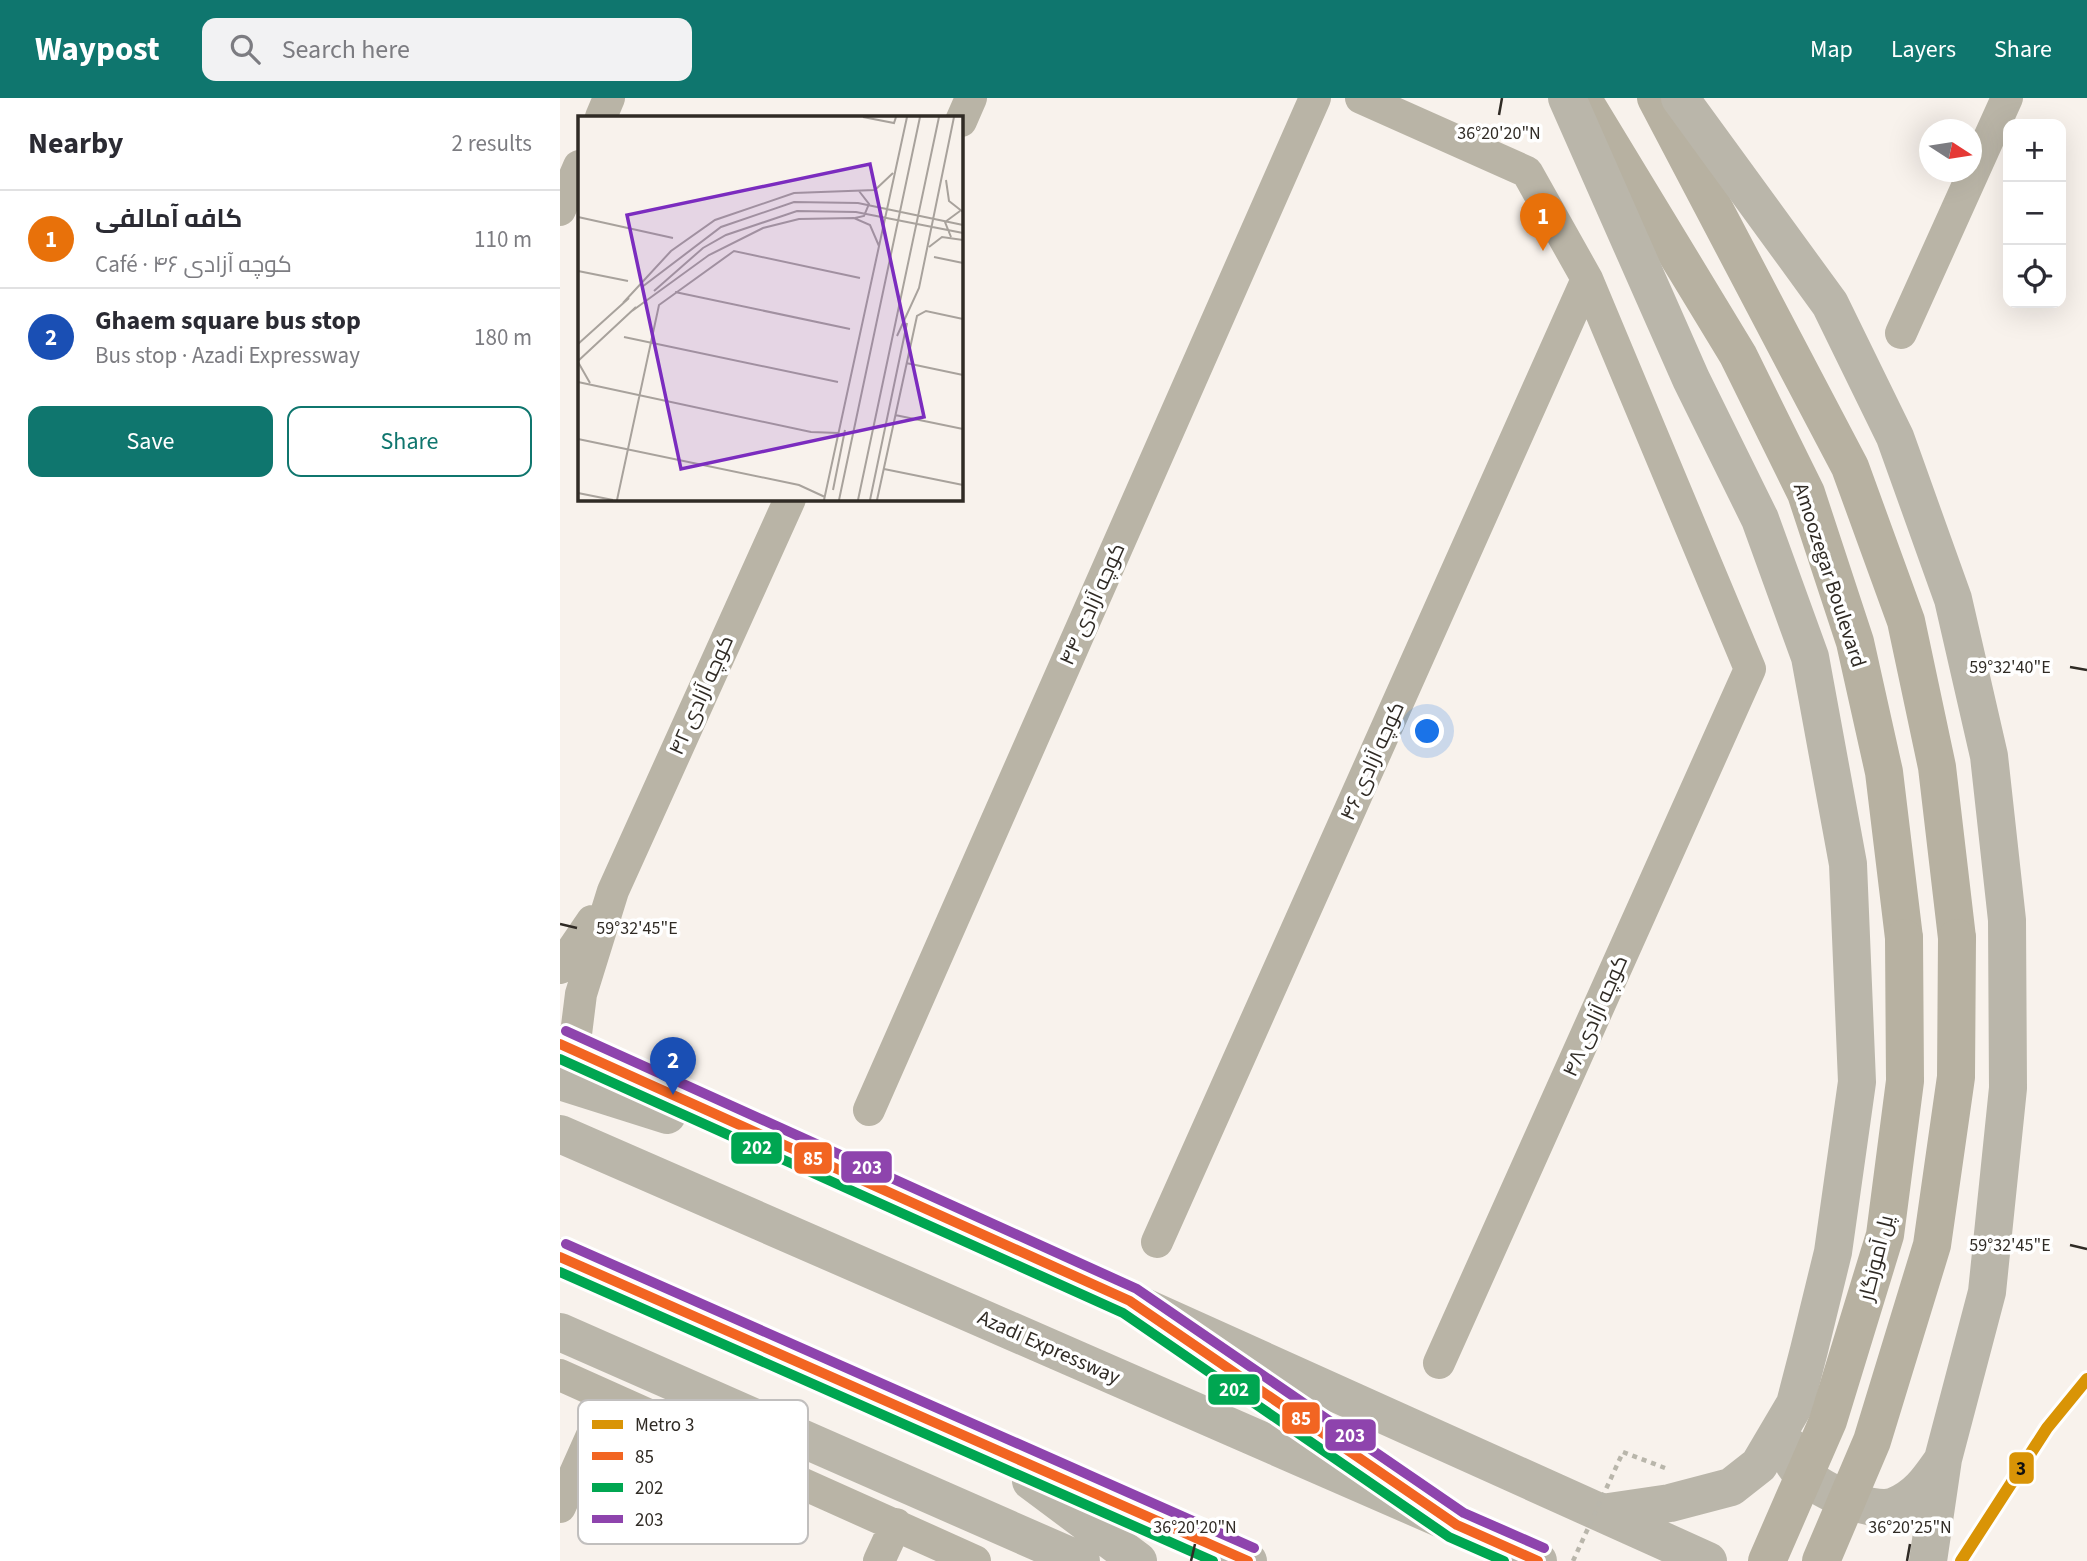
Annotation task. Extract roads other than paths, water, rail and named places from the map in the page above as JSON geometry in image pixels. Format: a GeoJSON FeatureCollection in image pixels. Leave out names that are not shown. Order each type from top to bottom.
{"type":"FeatureCollection","features":[{"type":"Feature","properties":{"kind":"highway"},"geometry":{"type":"LineString","coordinates":[[1567,98],[1692,379],[1760,519],[1810,657],[1848,864],[1857,1082],[1833,1252],[1786,1433],[1794,1464],[1824,1489],[1856,1503],[1892,1508],[1919,1494],[1943,1459]]}},
{"type":"Feature","properties":{"kind":"highway"},"geometry":{"type":"LineString","coordinates":[[1680,98],[1830,304],[1895,437],[1953,599],[1989,756],[2007,920],[2008,1088],[1987,1292],[1943,1459],[1928,1561]]}},
{"type":"Feature","properties":{"kind":"highway"},"geometry":{"type":"LineString","coordinates":[[564,1059],[842,1171],[1708,1561]]}},
{"type":"Feature","properties":{"kind":"highway","name":"Azadi Expressway"},"geometry":{"type":"LineString","coordinates":[[560,1133],[1538,1561]]}},
{"type":"Feature","properties":{"kind":"highway"},"geometry":{"type":"LineString","coordinates":[[560,1256],[1248,1561]]}},
{"type":"Feature","properties":{"kind":"highway"},"geometry":{"type":"LineString","coordinates":[[1130,1301],[1457,1525]]}},
{"type":"Feature","properties":{"kind":"highway"},"geometry":{"type":"LineString","coordinates":[[560,1332],[715,1400]]}},
{"type":"Feature","properties":{"kind":"highway"},"geometry":{"type":"LineString","coordinates":[[1602,1513],[1670,1503],[1731,1487],[1759,1465],[1795,1404]]}},
{"type":"Feature","properties":{"kind":"highway"},"geometry":{"type":"LineString","coordinates":[[974,1438],[1138,1561]]}},
{"type":"Feature","properties":{"kind":"highway"},"geometry":{"type":"LineString","coordinates":[[808,1441],[1081,1561]]}},
{"type":"Feature","properties":{"kind":"main road","name":"Amoozegar Boulevard"},"geometry":{"type":"LineString","coordinates":[[1582,98],[1738,355],[1806,493],[1855,642],[1884,772],[1904,938]]}},
{"type":"Feature","properties":{"kind":"main road"},"geometry":{"type":"LineString","coordinates":[[1656,98],[1850,467],[1901,608],[1937,767],[1957,938],[1956,1077],[1932,1245],[1872,1441],[1821,1561]]}},
{"type":"Feature","properties":{"kind":"main road","name":"پل آموزگار"},"geometry":{"type":"LineString","coordinates":[[1767,1561],[1828,1421],[1885,1235],[1905,1080],[1904,938]]}},
{"type":"Feature","properties":{"kind":"street"},"geometry":{"type":"LineString","coordinates":[[601,116],[609,98]]}},
{"type":"Feature","properties":{"kind":"street"},"geometry":{"type":"LineString","coordinates":[[962,119],[971,98]]}},
{"type":"Feature","properties":{"kind":"street","name":"کوچه آزادی ۴۴"},"geometry":{"type":"LineString","coordinates":[[869,1110],[1315,98]]}},
{"type":"Feature","properties":{"kind":"street"},"geometry":{"type":"LineString","coordinates":[[1361,98],[1527,172],[1587,279]]}},
{"type":"Feature","properties":{"kind":"street"},"geometry":{"type":"LineString","coordinates":[[1902,333],[2007,98]]}},
{"type":"Feature","properties":{"kind":"street"},"geometry":{"type":"LineString","coordinates":[[560,210],[578,168]]}},
{"type":"Feature","properties":{"kind":"street","name":"کوچه آزادی ۴۸"},"geometry":{"type":"LineString","coordinates":[[1439,1363],[1750,669],[1587,279]]}},
{"type":"Feature","properties":{"kind":"street","name":"کوچه آزادی ۴۶"},"geometry":{"type":"LineString","coordinates":[[1157,1242],[1587,279]]}},
{"type":"Feature","properties":{"kind":"street","name":"کوچه آزادی ۴۲"},"geometry":{"type":"LineString","coordinates":[[564,1059],[612,891],[790,500]]}},
{"type":"Feature","properties":{"kind":"street","name":"کوچه آزادی ۴۲"},"geometry":{"type":"LineString","coordinates":[[560,968],[612,891]]}},
{"type":"Feature","properties":{"kind":"street"},"geometry":{"type":"LineString","coordinates":[[560,1375],[617,1400]]}},
{"type":"Feature","properties":{"kind":"street"},"geometry":{"type":"LineString","coordinates":[[560,1507],[578,1467]]}},
{"type":"Feature","properties":{"kind":"street"},"geometry":{"type":"LineString","coordinates":[[808,1485],[975,1561]]}},
{"type":"Feature","properties":{"kind":"street"},"geometry":{"type":"LineString","coordinates":[[879,1561],[896,1524]]}},
{"type":"Feature","properties":{"kind":"metro line","name":"3"},"geometry":{"type":"LineString","coordinates":[[1961,1561],[2047,1428],[2087,1379]]}},
{"type":"Feature","properties":{"kind":"place","name":"کافه آمالفی"},"geometry":{"type":"Point","coordinates":[1543,251]}},
{"type":"Feature","properties":{"kind":"place","name":"Ghaem square bus stop"},"geometry":{"type":"Point","coordinates":[673,1095]}}]}
